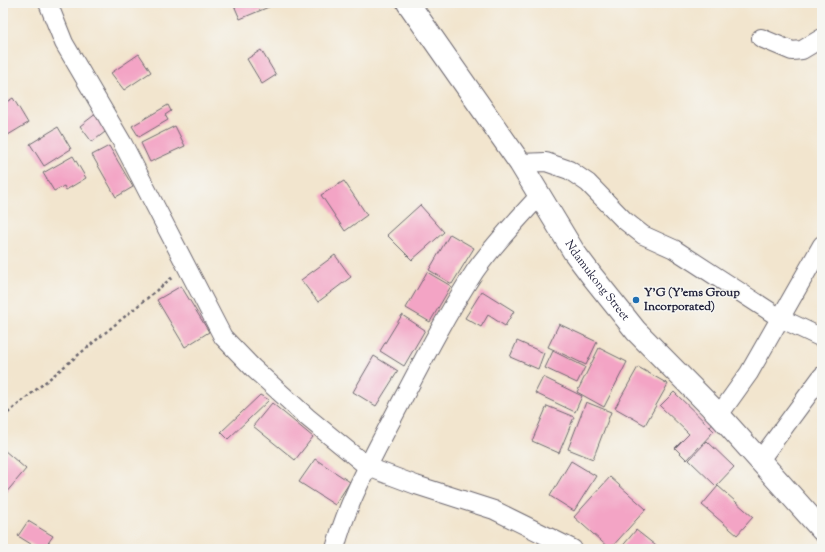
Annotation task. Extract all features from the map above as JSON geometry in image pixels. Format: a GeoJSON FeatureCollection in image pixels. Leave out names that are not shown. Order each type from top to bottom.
{"type":"FeatureCollection","features":[{"type":"Feature","properties":{"kind":"main road","name":"Ndamukong Street"},"geometry":{"type":"LineString","coordinates":[[408,3],[520,164],[574,252],[636,331],[720,415],[822,530]]}},
{"type":"Feature","properties":{"kind":"street"},"geometry":{"type":"LineString","coordinates":[[48,3],[64,43],[122,142],[223,337],[253,368],[307,418],[368,467],[416,485],[494,510],[574,549]]}},
{"type":"Feature","properties":{"kind":"street"},"geometry":{"type":"LineString","coordinates":[[761,38],[792,51],[802,50],[822,38]]}},
{"type":"Feature","properties":{"kind":"street"},"geometry":{"type":"LineString","coordinates":[[520,164],[546,162],[568,170],[588,183],[624,220],[643,235],[674,249],[780,318],[822,338]]}},
{"type":"Feature","properties":{"kind":"street"},"geometry":{"type":"LineString","coordinates":[[335,549],[340,530],[368,467],[446,318],[472,276],[504,235],[540,195]]}},
{"type":"Feature","properties":{"kind":"street"},"geometry":{"type":"LineString","coordinates":[[720,415],[749,373],[822,246]]}},
{"type":"Feature","properties":{"kind":"street"},"geometry":{"type":"LineString","coordinates":[[760,460],[822,376]]}},
{"type":"Feature","properties":{"kind":"path"},"geometry":{"type":"LineString","coordinates":[[3,418],[186,266]]}},
{"type":"Feature","properties":{"kind":"building"},"geometry":{"type":"Polygon","coordinates":[[[233,3],[270,3],[271,6],[240,19],[233,3]]]}},
{"type":"Feature","properties":{"kind":"building"},"geometry":{"type":"Polygon","coordinates":[[[261,50],[276,75],[262,84],[247,59],[261,50]]]}},
{"type":"Feature","properties":{"kind":"building"},"geometry":{"type":"Polygon","coordinates":[[[139,54],[151,72],[124,90],[111,73],[139,54]]]}},
{"type":"Feature","properties":{"kind":"building"},"geometry":{"type":"Polygon","coordinates":[[[13,98],[28,123],[3,138],[3,104],[13,98]]]}},
{"type":"Feature","properties":{"kind":"building"},"geometry":{"type":"Polygon","coordinates":[[[168,105],[171,111],[165,115],[168,120],[139,137],[132,126],[168,105]]]}},
{"type":"Feature","properties":{"kind":"building"},"geometry":{"type":"Polygon","coordinates":[[[97,113],[109,129],[92,142],[80,126],[97,113]]]}},
{"type":"Feature","properties":{"kind":"building"},"geometry":{"type":"Polygon","coordinates":[[[175,126],[185,146],[150,162],[141,143],[175,126]]]}},
{"type":"Feature","properties":{"kind":"building"},"geometry":{"type":"Polygon","coordinates":[[[58,127],[71,149],[44,166],[30,144],[58,127]]]}},
{"type":"Feature","properties":{"kind":"building"},"geometry":{"type":"Polygon","coordinates":[[[109,146],[133,187],[116,197],[92,155],[109,146]]]}},
{"type":"Feature","properties":{"kind":"building"},"geometry":{"type":"Polygon","coordinates":[[[73,156],[86,178],[66,190],[64,186],[54,191],[43,173],[73,156]]]}},
{"type":"Feature","properties":{"kind":"building"},"geometry":{"type":"Polygon","coordinates":[[[344,181],[367,215],[345,231],[321,195],[344,181]]]}},
{"type":"Feature","properties":{"kind":"building"},"geometry":{"type":"Polygon","coordinates":[[[420,205],[444,232],[412,260],[387,235],[420,205]]]}},
{"type":"Feature","properties":{"kind":"building"},"geometry":{"type":"Polygon","coordinates":[[[450,234],[474,248],[452,284],[429,270],[450,234]]]}},
{"type":"Feature","properties":{"kind":"building"},"geometry":{"type":"Polygon","coordinates":[[[335,255],[351,277],[318,302],[301,280],[335,255]]]}},
{"type":"Feature","properties":{"kind":"building"},"geometry":{"type":"Polygon","coordinates":[[[427,272],[451,286],[430,322],[406,308],[427,272]]]}},
{"type":"Feature","properties":{"kind":"building"},"geometry":{"type":"Polygon","coordinates":[[[181,286],[209,332],[185,347],[157,300],[181,286]]]}},
{"type":"Feature","properties":{"kind":"building"},"geometry":{"type":"Polygon","coordinates":[[[482,291],[514,311],[505,326],[488,315],[481,327],[465,318],[482,291]]]}},
{"type":"Feature","properties":{"kind":"building"},"geometry":{"type":"Polygon","coordinates":[[[402,315],[425,330],[404,366],[380,351],[402,315]]]}},
{"type":"Feature","properties":{"kind":"building"},"geometry":{"type":"Polygon","coordinates":[[[559,324],[597,342],[586,365],[548,347],[559,324]]]}},
{"type":"Feature","properties":{"kind":"building"},"geometry":{"type":"Polygon","coordinates":[[[517,341],[544,353],[538,369],[510,357],[517,341]]]}},
{"type":"Feature","properties":{"kind":"building"},"geometry":{"type":"Polygon","coordinates":[[[599,348],[627,362],[604,407],[577,392],[599,348]]]}},
{"type":"Feature","properties":{"kind":"building"},"geometry":{"type":"Polygon","coordinates":[[[553,351],[585,367],[577,383],[545,368],[553,351]]]}},
{"type":"Feature","properties":{"kind":"building"},"geometry":{"type":"Polygon","coordinates":[[[374,356],[398,371],[376,406],[353,392],[374,356]]]}},
{"type":"Feature","properties":{"kind":"building"},"geometry":{"type":"Polygon","coordinates":[[[638,367],[668,384],[645,425],[615,408],[638,367]]]}},
{"type":"Feature","properties":{"kind":"building"},"geometry":{"type":"Polygon","coordinates":[[[543,377],[582,396],[575,412],[535,393],[543,377]]]}},
{"type":"Feature","properties":{"kind":"building"},"geometry":{"type":"Polygon","coordinates":[[[674,392],[714,431],[687,460],[675,448],[689,434],[660,406],[674,392]]]}},
{"type":"Feature","properties":{"kind":"building"},"geometry":{"type":"Polygon","coordinates":[[[260,395],[269,400],[228,439],[221,432],[260,395]]]}},
{"type":"Feature","properties":{"kind":"building"},"geometry":{"type":"Polygon","coordinates":[[[586,402],[611,412],[593,459],[568,449],[586,402]]]}},
{"type":"Feature","properties":{"kind":"building"},"geometry":{"type":"Polygon","coordinates":[[[272,403],[313,437],[295,460],[253,426],[272,403]]]}},
{"type":"Feature","properties":{"kind":"building"},"geometry":{"type":"Polygon","coordinates":[[[547,406],[574,417],[559,453],[532,441],[547,406]]]}},
{"type":"Feature","properties":{"kind":"building"},"geometry":{"type":"Polygon","coordinates":[[[707,441],[734,467],[716,486],[689,460],[707,441]]]}},
{"type":"Feature","properties":{"kind":"building"},"geometry":{"type":"Polygon","coordinates":[[[4,450],[26,469],[5,494],[3,492],[4,450]]]}},
{"type":"Feature","properties":{"kind":"building"},"geometry":{"type":"Polygon","coordinates":[[[315,459],[350,482],[335,505],[299,482],[315,459]]]}},
{"type":"Feature","properties":{"kind":"building"},"geometry":{"type":"Polygon","coordinates":[[[571,461],[596,476],[574,511],[550,496],[571,461]]]}},
{"type":"Feature","properties":{"kind":"building"},"geometry":{"type":"Polygon","coordinates":[[[610,477],[646,509],[610,549],[574,517],[610,477]]]}},
{"type":"Feature","properties":{"kind":"building"},"geometry":{"type":"Polygon","coordinates":[[[718,486],[753,517],[737,535],[702,505],[718,486]]]}},
{"type":"Feature","properties":{"kind":"building"},"geometry":{"type":"Polygon","coordinates":[[[28,521],[53,536],[44,549],[39,549],[18,536],[28,521]]]}},
{"type":"Feature","properties":{"kind":"building"},"geometry":{"type":"Polygon","coordinates":[[[636,530],[660,549],[620,549],[636,530]]]}},
{"type":"Feature","properties":{"kind":"place","name":"Y'G (Y'ems Group Incorporated)"},"geometry":{"type":"Point","coordinates":[636,300]}}]}
